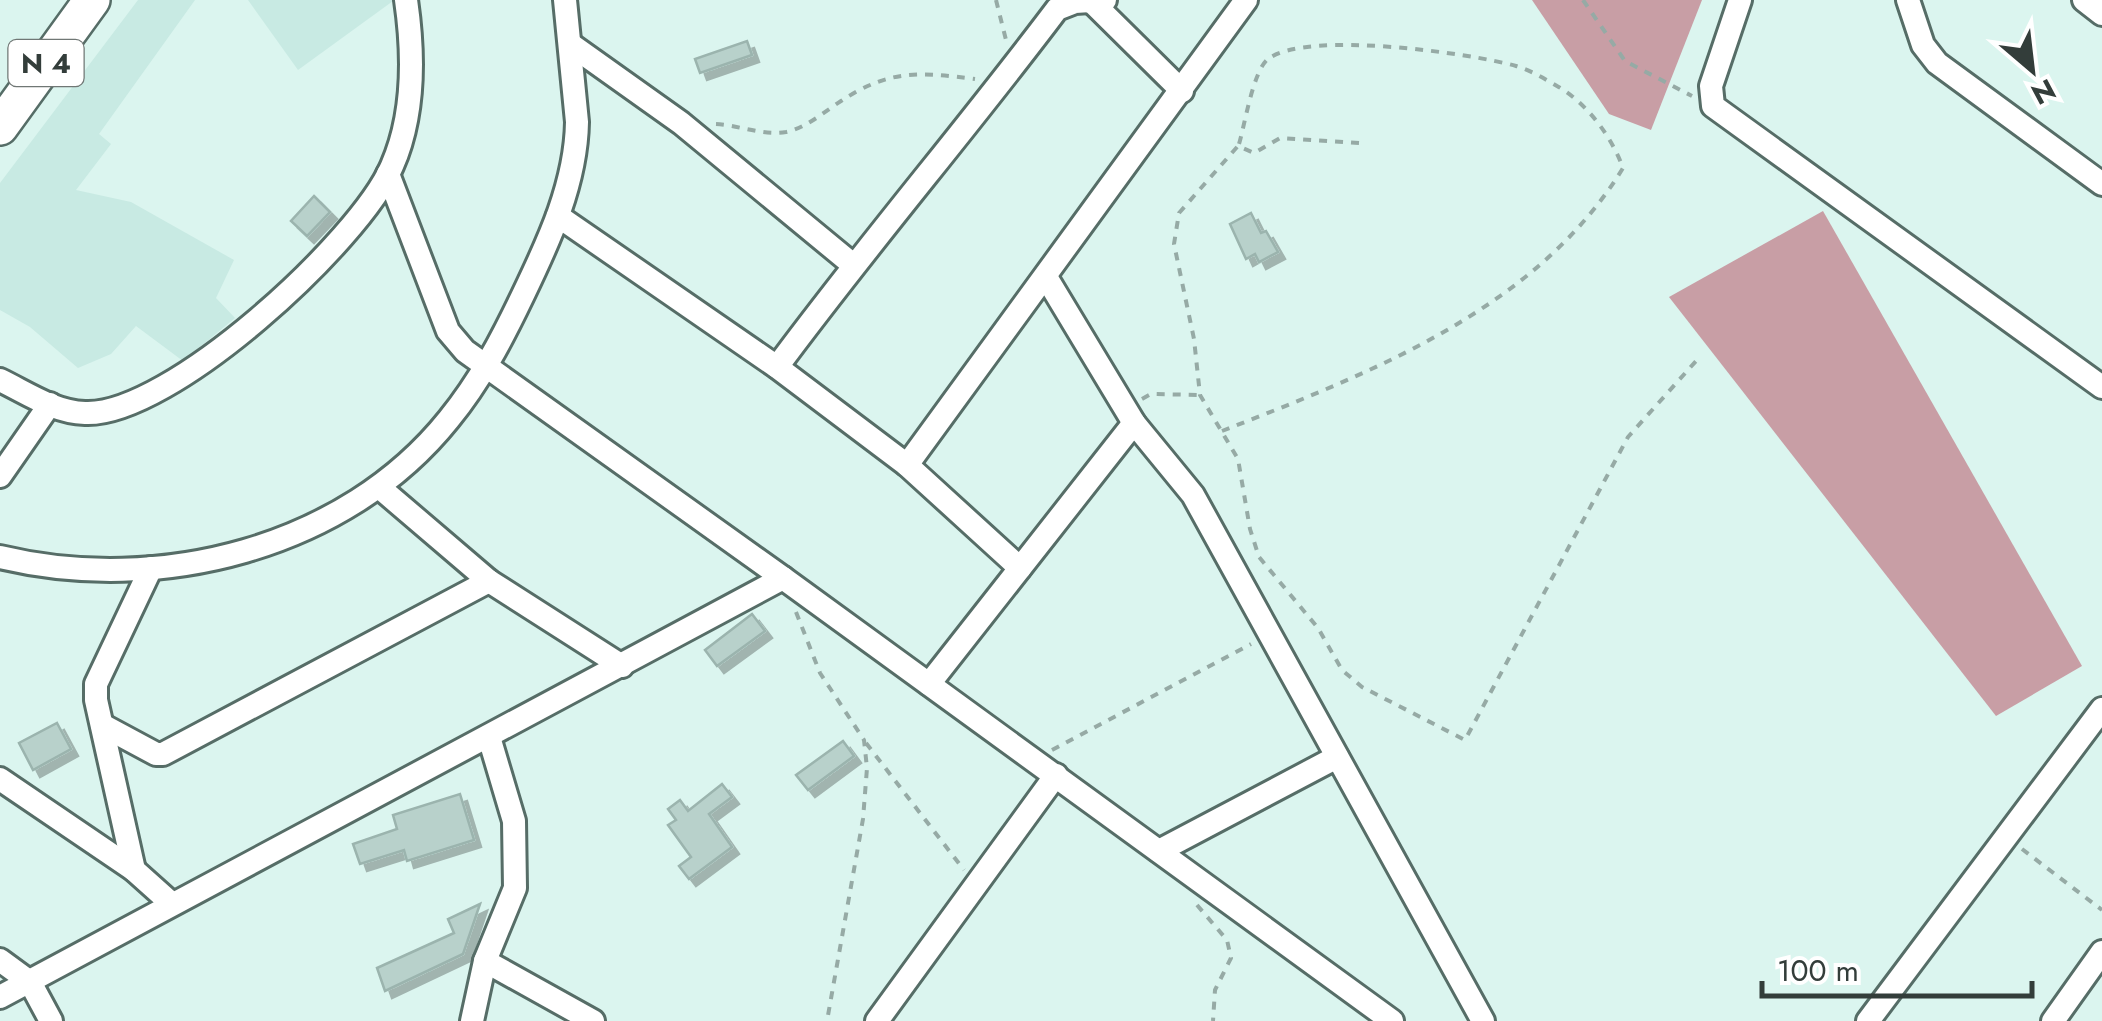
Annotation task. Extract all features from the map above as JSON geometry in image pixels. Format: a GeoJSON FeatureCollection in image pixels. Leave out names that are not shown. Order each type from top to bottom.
{"type":"FeatureCollection","features":[{"type":"Feature","properties":{"kind":"highway","name":"N 4"},"geometry":{"type":"LineString","coordinates":[[0,127],[92,0]]}},
{"type":"Feature","properties":{"kind":"street"},"geometry":{"type":"LineString","coordinates":[[0,380],[50,404],[88,414],[142,399],[288,296],[366,209],[388,174],[405,128],[409,101],[411,42],[406,0]]}},
{"type":"Feature","properties":{"kind":"street"},"geometry":{"type":"LineString","coordinates":[[0,556],[60,569],[122,572],[184,564],[270,542],[307,528],[379,487],[440,429],[486,367],[558,216],[576,141],[564,0]]}},
{"type":"Feature","properties":{"kind":"street"},"geometry":{"type":"LineString","coordinates":[[906,464],[1246,0]]}},
{"type":"Feature","properties":{"kind":"street"},"geometry":{"type":"LineString","coordinates":[[1740,0],[1711,86],[1713,106],[2102,387]]}},
{"type":"Feature","properties":{"kind":"street"},"geometry":{"type":"LineString","coordinates":[[1908,0],[1923,45],[1937,63],[2102,184]]}},
{"type":"Feature","properties":{"kind":"street"},"geometry":{"type":"LineString","coordinates":[[2084,0],[2102,13]]}},
{"type":"Feature","properties":{"kind":"street"},"geometry":{"type":"LineString","coordinates":[[777,367],[852,264],[892,220],[1058,9],[1074,2],[1094,1],[1182,91]]}},
{"type":"Feature","properties":{"kind":"street"},"geometry":{"type":"LineString","coordinates":[[570,44],[681,122],[852,264]]}},
{"type":"Feature","properties":{"kind":"street"},"geometry":{"type":"LineString","coordinates":[[388,174],[448,331],[465,350],[1392,1021]]}},
{"type":"Feature","properties":{"kind":"street"},"geometry":{"type":"LineString","coordinates":[[558,216],[777,367],[906,464],[1020,568]]}},
{"type":"Feature","properties":{"kind":"street"},"geometry":{"type":"LineString","coordinates":[[1046,278],[1134,422],[1194,494],[1483,1021]]}},
{"type":"Feature","properties":{"kind":"street"},"geometry":{"type":"LineString","coordinates":[[0,476],[50,404]]}},
{"type":"Feature","properties":{"kind":"street"},"geometry":{"type":"LineString","coordinates":[[929,684],[1134,422]]}},
{"type":"Feature","properties":{"kind":"street"},"geometry":{"type":"LineString","coordinates":[[379,487],[489,581],[622,666]]}},
{"type":"Feature","properties":{"kind":"street"},"geometry":{"type":"LineString","coordinates":[[134,870],[96,700],[96,684],[152,568]]}},
{"type":"Feature","properties":{"kind":"street"},"geometry":{"type":"LineString","coordinates":[[0,996],[783,578]]}},
{"type":"Feature","properties":{"kind":"street"},"geometry":{"type":"LineString","coordinates":[[102,725],[156,754],[163,754],[489,581]]}},
{"type":"Feature","properties":{"kind":"street"},"geometry":{"type":"LineString","coordinates":[[1868,1021],[2006,836],[2095,736],[2102,709]]}},
{"type":"Feature","properties":{"kind":"street"},"geometry":{"type":"LineString","coordinates":[[472,1021],[485,961],[514,888],[514,821],[489,737]]}},
{"type":"Feature","properties":{"kind":"street"},"geometry":{"type":"LineString","coordinates":[[1158,851],[1337,756]]}},
{"type":"Feature","properties":{"kind":"street"},"geometry":{"type":"LineString","coordinates":[[877,1021],[1056,775]]}},
{"type":"Feature","properties":{"kind":"street"},"geometry":{"type":"LineString","coordinates":[[0,779],[134,870],[172,904]]}},
{"type":"Feature","properties":{"kind":"street"},"geometry":{"type":"LineString","coordinates":[[2053,1021],[2102,952]]}},
{"type":"Feature","properties":{"kind":"street"},"geometry":{"type":"LineString","coordinates":[[0,960],[30,982],[50,1021]]}},
{"type":"Feature","properties":{"kind":"street"},"geometry":{"type":"LineString","coordinates":[[485,961],[594,1021]]}},
{"type":"Feature","properties":{"kind":"path"},"geometry":{"type":"LineString","coordinates":[[996,0],[1007,43]]}},
{"type":"Feature","properties":{"kind":"path"},"geometry":{"type":"LineString","coordinates":[[1583,0],[1632,67],[1713,106]]}},
{"type":"Feature","properties":{"kind":"path"},"geometry":{"type":"LineString","coordinates":[[1222,430],[1358,378],[1482,308],[1553,256],[1604,198],[1623,168],[1618,153],[1593,116],[1562,88],[1517,66],[1402,48],[1320,45],[1287,50],[1266,60],[1253,88],[1238,146],[1179,212],[1174,244],[1194,339],[1200,395],[1238,459],[1259,558],[1318,628],[1342,670],[1362,687],[1465,740],[1628,437],[1696,361]]}},
{"type":"Feature","properties":{"kind":"path"},"geometry":{"type":"LineString","coordinates":[[681,122],[786,132],[804,125],[856,91],[902,74],[921,72],[1000,84]]}},
{"type":"Feature","properties":{"kind":"path"},"geometry":{"type":"LineString","coordinates":[[1238,146],[1254,154],[1280,138],[1359,144]]}},
{"type":"Feature","properties":{"kind":"path"},"geometry":{"type":"LineString","coordinates":[[1134,422],[1145,396],[1200,395]]}},
{"type":"Feature","properties":{"kind":"path"},"geometry":{"type":"LineString","coordinates":[[783,578],[820,672],[864,740],[975,885]]}},
{"type":"Feature","properties":{"kind":"path"},"geometry":{"type":"LineString","coordinates":[[1034,760],[1269,634]]}},
{"type":"Feature","properties":{"kind":"path"},"geometry":{"type":"LineString","coordinates":[[827,1021],[864,819],[864,740]]}},
{"type":"Feature","properties":{"kind":"path"},"geometry":{"type":"LineString","coordinates":[[2006,836],[2102,910]]}},
{"type":"Feature","properties":{"kind":"path"},"geometry":{"type":"LineString","coordinates":[[1194,901],[1227,940],[1231,958],[1215,990],[1213,1021]]}},
{"type":"Feature","properties":{"kind":"shaded area"},"geometry":{"type":"Polygon","coordinates":[[[138,0],[195,0],[99,134],[111,144],[76,190],[131,202],[234,260],[216,298],[235,318],[183,361],[136,326],[111,354],[78,368],[30,327],[0,310],[0,183],[138,0]]]}},
{"type":"Feature","properties":{"kind":"shaded area"},"geometry":{"type":"Polygon","coordinates":[[[248,0],[392,0],[393,1],[298,70],[248,0]]]}},
{"type":"Feature","properties":{"kind":"shaded area"},"geometry":{"type":"Polygon","coordinates":[[[1532,0],[1702,0],[1651,130],[1609,114],[1532,0]]]}},
{"type":"Feature","properties":{"kind":"shaded area"},"geometry":{"type":"Polygon","coordinates":[[[1823,211],[2082,666],[1996,716],[1669,297],[1823,211]]]}},
{"type":"Feature","properties":{"kind":"building"},"geometry":{"type":"Polygon","coordinates":[[[747,41],[752,55],[700,73],[695,59],[747,41]]]}},
{"type":"Feature","properties":{"kind":"building"},"geometry":{"type":"Polygon","coordinates":[[[314,196],[330,212],[307,236],[291,221],[314,196]]]}},
{"type":"Feature","properties":{"kind":"building"},"geometry":{"type":"Polygon","coordinates":[[[1251,213],[1261,233],[1266,231],[1278,252],[1259,262],[1255,254],[1246,259],[1230,224],[1251,213]]]}},
{"type":"Feature","properties":{"kind":"building"},"geometry":{"type":"Polygon","coordinates":[[[752,614],[765,631],[717,666],[705,650],[752,614]]]}},
{"type":"Feature","properties":{"kind":"building"},"geometry":{"type":"Polygon","coordinates":[[[57,723],[71,749],[33,770],[19,743],[57,723]]]}},
{"type":"Feature","properties":{"kind":"building"},"geometry":{"type":"Polygon","coordinates":[[[843,741],[854,756],[808,790],[796,775],[843,741]]]}},
{"type":"Feature","properties":{"kind":"building"},"geometry":{"type":"Polygon","coordinates":[[[722,784],[732,797],[709,814],[732,847],[689,879],[679,866],[691,857],[668,825],[676,820],[668,809],[680,800],[688,811],[722,784]]]}},
{"type":"Feature","properties":{"kind":"building"},"geometry":{"type":"Polygon","coordinates":[[[460,794],[474,840],[407,861],[404,850],[360,864],[353,844],[397,829],[393,815],[460,794]]]}},
{"type":"Feature","properties":{"kind":"building"},"geometry":{"type":"Polygon","coordinates":[[[480,904],[463,954],[385,991],[377,968],[454,933],[448,919],[480,904]]]}}]}
